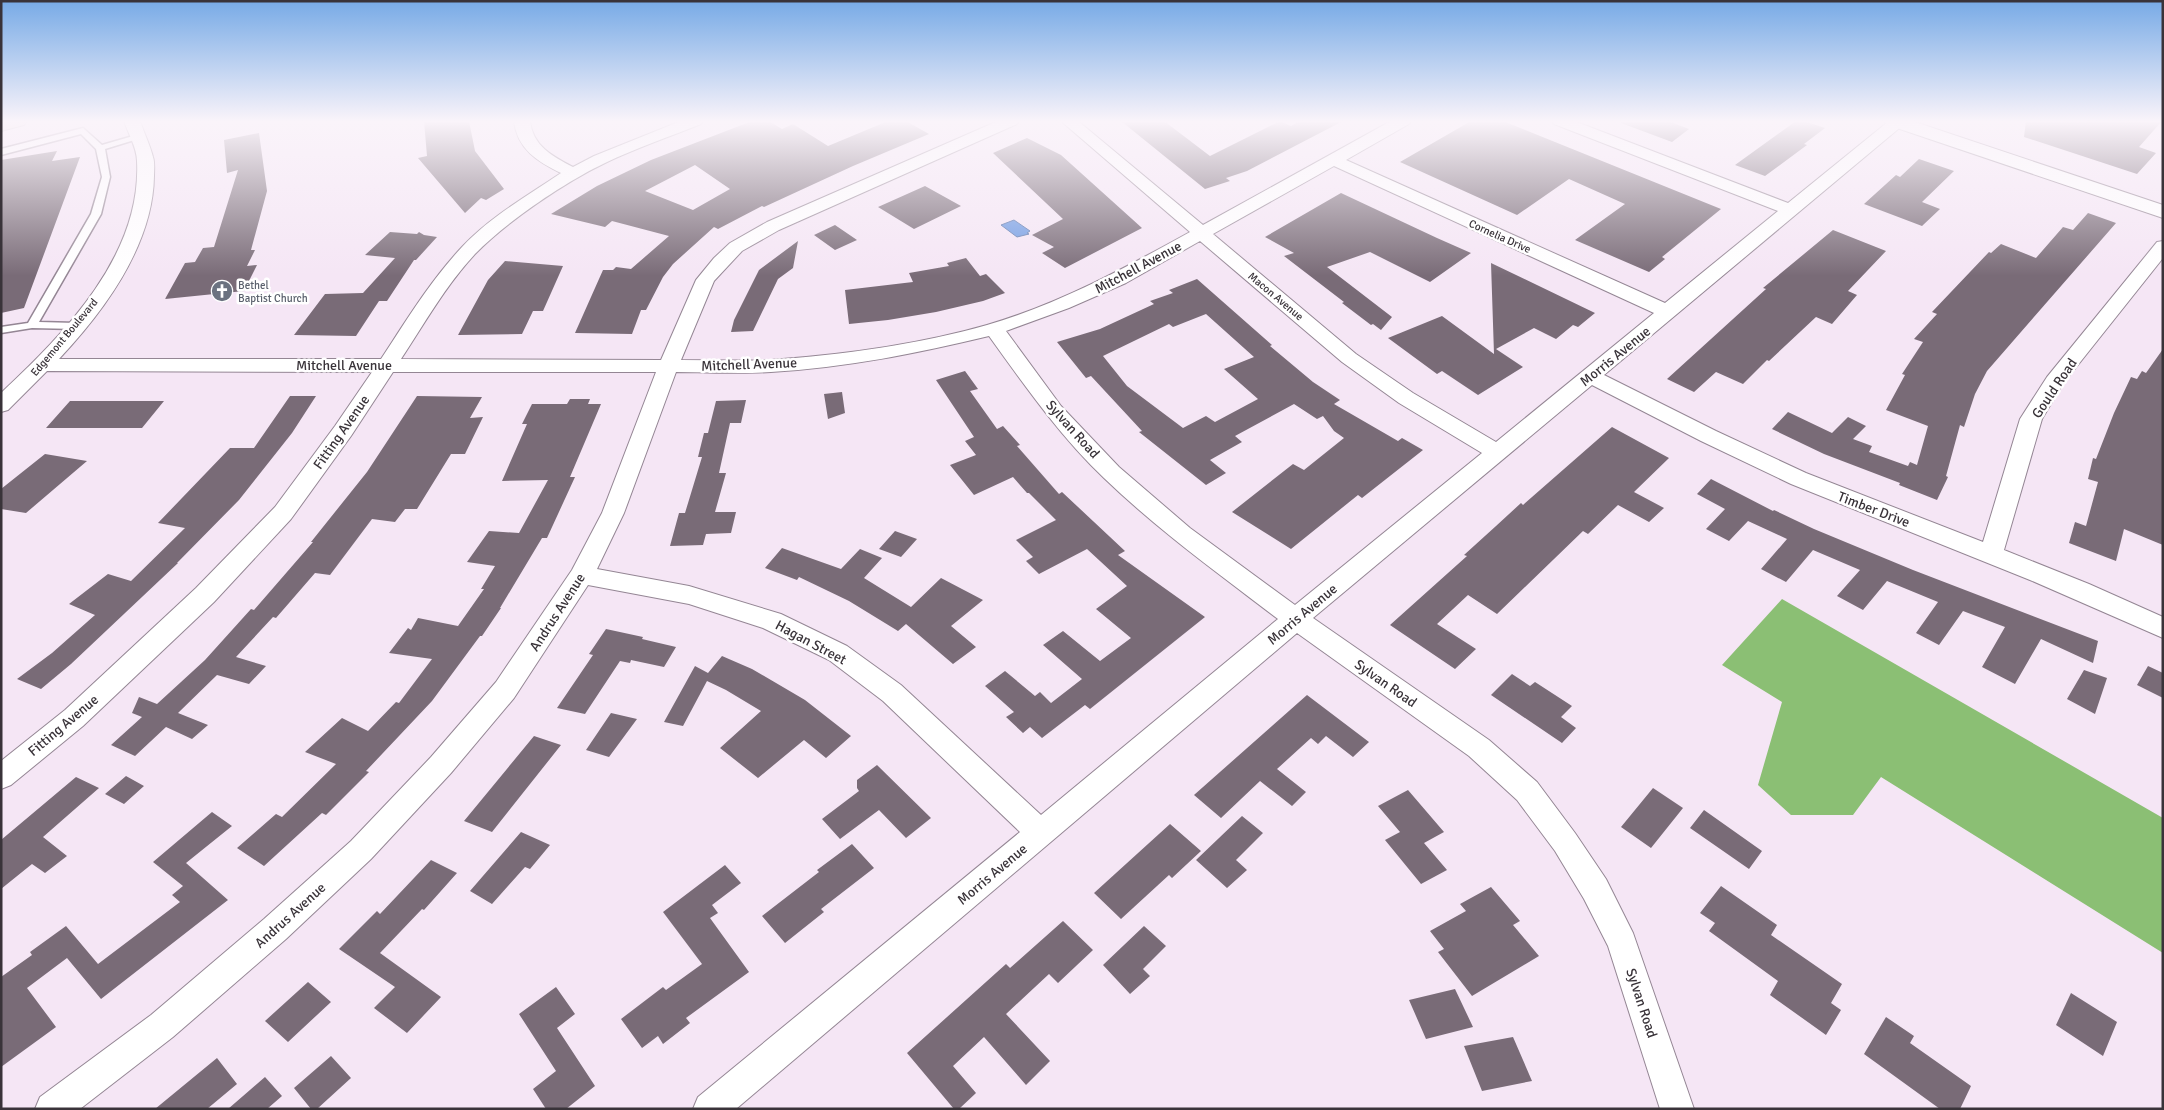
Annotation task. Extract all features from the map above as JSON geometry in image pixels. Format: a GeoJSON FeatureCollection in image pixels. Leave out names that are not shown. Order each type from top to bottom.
{"type":"FeatureCollection","features":[{"type":"Feature","properties":{"kind":"street","name":"Edgemont Boulevard"},"geometry":{"type":"LineString","coordinates":[[1,405],[41,366],[76,326],[114,273],[138,222],[147,173]]}},
{"type":"Feature","properties":{"kind":"street","name":"Andrus Avenue"},"geometry":{"type":"LineString","coordinates":[[52,1109],[162,1026],[275,930],[361,850],[441,765],[505,690],[582,575],[613,512],[668,366],[705,280],[720,262],[736,247],[773,226],[894,173]]}},
{"type":"Feature","properties":{"kind":"street","name":"Macon Avenue"},"geometry":{"type":"LineString","coordinates":[[1131,173],[1349,358],[1406,398],[1497,452]]}},
{"type":"Feature","properties":{"kind":"street","name":"Mitchell Avenue"},"geometry":{"type":"LineString","coordinates":[[41,366],[771,366],[851,357],[921,346],[994,329],[1062,304],[1119,279],[1310,173]]}},
{"type":"Feature","properties":{"kind":"street","name":"Cornelia Drive"},"geometry":{"type":"LineString","coordinates":[[1361,173],[1668,312]]}},
{"type":"Feature","properties":{"kind":"street"},"geometry":{"type":"LineString","coordinates":[[1694,173],[1790,210]]}},
{"type":"Feature","properties":{"kind":"street","name":"Morris Avenue"},"geometry":{"type":"LineString","coordinates":[[710,1109],[1296,619],[1834,173]]}},
{"type":"Feature","properties":{"kind":"street"},"geometry":{"type":"LineString","coordinates":[[2046,173],[2163,212]]}},
{"type":"Feature","properties":{"kind":"street","name":"Fitting Avenue"},"geometry":{"type":"LineString","coordinates":[[1,777],[74,718],[205,595],[283,512],[388,365],[439,287],[468,250],[507,216],[573,174]]}},
{"type":"Feature","properties":{"kind":"street","name":"Gould Road"},"geometry":{"type":"LineString","coordinates":[[1991,554],[2032,419],[2054,382],[2163,246]]}},
{"type":"Feature","properties":{"kind":"street","name":"Sylvan Road"},"geometry":{"type":"LineString","coordinates":[[994,329],[1054,411],[1111,472],[1182,534],[1296,619],[1479,748],[1527,791],[1570,850],[1595,890],[1622,943],[1677,1109]]}},
{"type":"Feature","properties":{"kind":"street","name":"Timber Drive"},"geometry":{"type":"LineString","coordinates":[[1591,376],[1755,459],[1829,491],[2074,587],[2163,628]]}},
{"type":"Feature","properties":{"kind":"street","name":"Hagan Street"},"geometry":{"type":"LineString","coordinates":[[582,575],[689,595],[772,621],[838,653],[892,693],[1040,834]]}},
{"type":"Feature","properties":{"kind":"lane"},"geometry":{"type":"LineString","coordinates":[[32,325],[96,214],[106,177],[105,173]]}},
{"type":"Feature","properties":{"kind":"lane"},"geometry":{"type":"LineString","coordinates":[[1,330],[32,325],[76,326]]}},
{"type":"Feature","properties":{"kind":"green space"},"geometry":{"type":"Polygon","coordinates":[[[1782,599],[2163,818],[2163,953],[1881,777],[1853,815],[1791,815],[1758,785],[1782,702],[1722,665],[1782,599]]]}},
{"type":"Feature","properties":{"kind":"water"},"geometry":{"type":"Polygon","coordinates":[[[1014,220],[1030,231],[1027,233],[1029,234],[1017,237],[1001,225],[1014,220]]]}},
{"type":"Feature","properties":{"kind":"building"},"geometry":{"type":"Polygon","coordinates":[[[1,173],[74,173],[24,308],[1,313],[1,173]]]}},
{"type":"Feature","properties":{"kind":"building"},"geometry":{"type":"Polygon","coordinates":[[[237,173],[264,173],[267,191],[251,250],[255,250],[247,266],[257,265],[244,291],[165,299],[185,263],[195,262],[203,248],[214,247],[237,173]]]}},
{"type":"Feature","properties":{"kind":"building"},"geometry":{"type":"Polygon","coordinates":[[[431,173],[492,173],[504,189],[486,200],[481,198],[465,213],[431,173]]]}},
{"type":"Feature","properties":{"kind":"building"},"geometry":{"type":"Polygon","coordinates":[[[624,173],[680,173],[645,191],[693,210],[730,189],[706,173],[838,173],[764,207],[762,206],[718,229],[714,227],[673,264],[663,277],[646,310],[641,310],[632,334],[575,333],[603,270],[613,270],[616,267],[631,269],[669,236],[612,221],[605,227],[551,214],[597,186],[624,173]]]}},
{"type":"Feature","properties":{"kind":"building"},"geometry":{"type":"Polygon","coordinates":[[[1014,173],[1081,173],[1142,228],[1065,268],[1042,253],[1054,247],[1032,235],[1063,219],[1014,173]]]}},
{"type":"Feature","properties":{"kind":"building"},"geometry":{"type":"Polygon","coordinates":[[[1185,173],[1242,173],[1226,178],[1230,181],[1205,189],[1185,173]]]}},
{"type":"Feature","properties":{"kind":"building"},"geometry":{"type":"Polygon","coordinates":[[[1424,173],[1631,173],[1721,209],[1662,257],[1665,259],[1649,272],[1575,240],[1625,204],[1569,179],[1517,215],[1424,173]]]}},
{"type":"Feature","properties":{"kind":"building"},"geometry":{"type":"Polygon","coordinates":[[[1756,173],[1769,173],[1765,176],[1756,173]]]}},
{"type":"Feature","properties":{"kind":"building"},"geometry":{"type":"Polygon","coordinates":[[[1904,173],[1952,173],[1922,202],[1940,209],[1922,226],[1864,204],[1896,175],[1900,177],[1904,173]]]}},
{"type":"Feature","properties":{"kind":"building"},"geometry":{"type":"Polygon","coordinates":[[[925,186],[961,206],[914,229],[878,207],[925,186]]]}},
{"type":"Feature","properties":{"kind":"building"},"geometry":{"type":"Polygon","coordinates":[[[1341,193],[1471,253],[1430,282],[1370,252],[1327,267],[1392,317],[1381,330],[1373,324],[1371,325],[1342,303],[1344,302],[1284,256],[1294,253],[1265,237],[1341,193]]]}},
{"type":"Feature","properties":{"kind":"building"},"geometry":{"type":"Polygon","coordinates":[[[2088,213],[2116,223],[1987,371],[1975,394],[1964,427],[1960,425],[1946,476],[1948,477],[1937,500],[1899,485],[1900,483],[1824,454],[1772,429],[1788,412],[1832,433],[1848,417],[1866,426],[1853,439],[1872,446],[1869,452],[1908,466],[1910,462],[1917,465],[1928,426],[1886,410],[1905,375],[1902,374],[1923,342],[1914,339],[1937,314],[1932,312],[1989,252],[1991,253],[2001,244],[2036,258],[2063,227],[2073,230],[2088,213]]]}},
{"type":"Feature","properties":{"kind":"building"},"geometry":{"type":"Polygon","coordinates":[[[835,225],[857,240],[835,250],[814,235],[835,225]]]}},
{"type":"Feature","properties":{"kind":"building"},"geometry":{"type":"Polygon","coordinates":[[[1833,230],[1886,251],[1848,291],[1857,295],[1832,324],[1816,317],[1743,384],[1716,372],[1694,392],[1667,379],[1766,289],[1763,288],[1833,230]]]}},
{"type":"Feature","properties":{"kind":"building"},"geometry":{"type":"Polygon","coordinates":[[[390,232],[417,234],[419,232],[424,235],[437,237],[414,260],[387,301],[379,301],[356,336],[294,335],[325,294],[363,293],[395,258],[365,255],[390,232]]]}},
{"type":"Feature","properties":{"kind":"building"},"geometry":{"type":"Polygon","coordinates":[[[798,241],[793,268],[778,279],[753,331],[731,332],[734,320],[759,270],[798,241]]]}},
{"type":"Feature","properties":{"kind":"building"},"geometry":{"type":"Polygon","coordinates":[[[966,258],[980,276],[986,274],[1005,293],[983,301],[936,312],[849,324],[845,290],[913,282],[909,273],[949,266],[947,263],[966,258]]]}},
{"type":"Feature","properties":{"kind":"building"},"geometry":{"type":"Polygon","coordinates":[[[505,261],[563,266],[543,311],[533,311],[522,334],[458,335],[488,280],[505,261]]]}},
{"type":"Feature","properties":{"kind":"building"},"geometry":{"type":"Polygon","coordinates":[[[1491,263],[1595,313],[1578,327],[1573,325],[1556,339],[1534,328],[1496,349],[1523,367],[1478,395],[1442,371],[1437,374],[1388,338],[1442,316],[1494,354],[1491,263]]]}},
{"type":"Feature","properties":{"kind":"building"},"geometry":{"type":"Polygon","coordinates":[[[1197,279],[1272,345],[1270,346],[1313,382],[1340,400],[1334,404],[1398,441],[1402,438],[1423,450],[1362,498],[1358,495],[1291,549],[1232,512],[1293,464],[1304,470],[1344,438],[1334,431],[1323,416],[1317,419],[1294,404],[1235,436],[1242,442],[1210,460],[1226,473],[1206,485],[1139,432],[1142,431],[1091,376],[1086,378],[1057,342],[1100,329],[1154,304],[1150,301],[1173,293],[1169,290],[1197,279]],[[1206,314],[1173,327],[1169,324],[1103,356],[1127,386],[1183,428],[1206,416],[1215,422],[1258,399],[1224,369],[1254,357],[1206,314]]]}},
{"type":"Feature","properties":{"kind":"building"},"geometry":{"type":"Polygon","coordinates":[[[2163,349],[2163,545],[2124,529],[2116,561],[2069,543],[2075,522],[2086,526],[2098,482],[2088,479],[2093,458],[2096,459],[2114,413],[2131,377],[2137,379],[2142,371],[2146,373],[2163,349]]]}},
{"type":"Feature","properties":{"kind":"building"},"geometry":{"type":"Polygon","coordinates":[[[965,371],[978,389],[970,391],[997,429],[1003,426],[1020,445],[1017,446],[1059,494],[1062,492],[1125,551],[1118,555],[1205,617],[1090,709],[1085,705],[1042,738],[1030,727],[1023,733],[1006,717],[1014,712],[985,686],[1005,671],[1035,696],[1040,692],[1051,703],[1082,679],[1043,645],[1063,631],[1100,661],[1131,638],[1096,609],[1127,586],[1087,549],[1039,574],[1026,561],[1033,557],[1016,540],[1056,520],[1013,477],[974,495],[950,465],[976,455],[965,441],[974,437],[936,380],[965,371]]]}},
{"type":"Feature","properties":{"kind":"building"},"geometry":{"type":"Polygon","coordinates":[[[842,392],[845,413],[828,419],[824,394],[842,392]]]}},
{"type":"Feature","properties":{"kind":"building"},"geometry":{"type":"Polygon","coordinates":[[[290,396],[316,396],[292,433],[239,500],[178,563],[71,664],[41,689],[17,679],[52,653],[95,615],[69,604],[108,574],[131,581],[185,528],[158,523],[230,448],[254,448],[290,396]]]}},
{"type":"Feature","properties":{"kind":"building"},"geometry":{"type":"Polygon","coordinates":[[[417,396],[482,397],[470,418],[483,417],[465,454],[451,454],[417,509],[405,509],[395,522],[372,519],[330,575],[315,573],[276,618],[273,617],[236,657],[266,666],[249,684],[217,675],[178,713],[208,725],[192,739],[166,727],[135,756],[111,745],[142,717],[132,713],[139,697],[157,704],[205,660],[251,609],[254,610],[313,542],[311,542],[367,472],[417,396]]]}},
{"type":"Feature","properties":{"kind":"building"},"geometry":{"type":"Polygon","coordinates":[[[570,399],[590,399],[588,404],[601,404],[570,477],[575,477],[547,538],[542,538],[501,608],[482,636],[480,636],[432,701],[366,771],[369,772],[326,815],[322,813],[264,866],[237,848],[276,814],[282,817],[336,764],[305,752],[342,718],[368,731],[396,702],[399,703],[432,659],[389,653],[408,628],[411,630],[418,618],[458,626],[484,589],[481,589],[495,566],[467,562],[489,531],[519,533],[548,480],[502,481],[527,424],[522,424],[532,404],[567,404],[570,399]]]}},
{"type":"Feature","properties":{"kind":"building"},"geometry":{"type":"Polygon","coordinates":[[[746,400],[741,423],[730,423],[719,473],[726,473],[715,512],[736,512],[731,533],[706,534],[703,545],[670,546],[679,513],[685,513],[702,457],[698,457],[704,433],[708,433],[716,401],[746,400]]]}},
{"type":"Feature","properties":{"kind":"building"},"geometry":{"type":"Polygon","coordinates":[[[70,401],[164,401],[142,428],[46,428],[70,401]]]}},
{"type":"Feature","properties":{"kind":"building"},"geometry":{"type":"Polygon","coordinates":[[[1612,427],[1669,458],[1634,492],[1664,508],[1649,522],[1618,505],[1588,534],[1583,531],[1497,614],[1468,595],[1437,624],[1476,649],[1455,669],[1390,625],[1467,556],[1464,555],[1521,503],[1523,505],[1612,427]]]}},
{"type":"Feature","properties":{"kind":"building"},"geometry":{"type":"Polygon","coordinates":[[[45,454],[87,461],[26,513],[1,509],[1,489],[45,454]]]}},
{"type":"Feature","properties":{"kind":"building"},"geometry":{"type":"Polygon","coordinates":[[[1711,479],[1773,511],[1814,529],[1913,570],[2098,641],[2093,663],[2041,639],[2015,684],[1982,667],[2005,627],[1963,611],[1939,645],[1916,633],[1938,602],[1887,581],[1863,610],[1837,596],[1860,570],[1813,550],[1786,582],[1761,569],[1787,539],[1748,521],[1729,541],[1706,529],[1725,509],[1697,494],[1711,479]]]}},
{"type":"Feature","properties":{"kind":"building"},"geometry":{"type":"Polygon","coordinates":[[[895,531],[917,539],[901,557],[879,549],[895,531]]]}},
{"type":"Feature","properties":{"kind":"building"},"geometry":{"type":"Polygon","coordinates":[[[782,548],[841,569],[860,549],[882,558],[864,578],[911,607],[941,578],[983,600],[951,626],[976,647],[953,664],[906,624],[898,631],[849,601],[799,577],[797,580],[765,568],[782,548]]]}},
{"type":"Feature","properties":{"kind":"building"},"geometry":{"type":"Polygon","coordinates":[[[606,629],[676,647],[664,667],[631,660],[630,663],[620,661],[585,714],[557,708],[593,655],[589,654],[606,629]]]}},
{"type":"Feature","properties":{"kind":"building"},"geometry":{"type":"Polygon","coordinates":[[[722,656],[752,669],[805,700],[851,736],[826,758],[804,740],[758,778],[720,748],[761,711],[726,690],[707,681],[683,726],[664,722],[695,666],[708,673],[722,656]]]}},
{"type":"Feature","properties":{"kind":"building"},"geometry":{"type":"Polygon","coordinates":[[[2148,666],[2163,673],[2163,698],[2137,685],[2148,666]]]}},
{"type":"Feature","properties":{"kind":"building"},"geometry":{"type":"Polygon","coordinates":[[[2084,670],[2107,678],[2095,714],[2067,699],[2084,670]]]}},
{"type":"Feature","properties":{"kind":"building"},"geometry":{"type":"Polygon","coordinates":[[[1512,674],[1530,686],[1535,682],[1572,706],[1561,717],[1576,728],[1562,743],[1491,695],[1512,674]]]}},
{"type":"Feature","properties":{"kind":"building"},"geometry":{"type":"Polygon","coordinates":[[[1307,695],[1369,742],[1353,757],[1326,736],[1318,744],[1311,738],[1277,769],[1306,792],[1292,806],[1260,781],[1221,818],[1194,795],[1307,695]]]}},
{"type":"Feature","properties":{"kind":"building"},"geometry":{"type":"Polygon","coordinates":[[[611,713],[637,719],[609,757],[586,750],[611,713]]]}},
{"type":"Feature","properties":{"kind":"building"},"geometry":{"type":"Polygon","coordinates":[[[534,736],[561,745],[492,832],[464,821],[534,736]]]}},
{"type":"Feature","properties":{"kind":"building"},"geometry":{"type":"Polygon","coordinates":[[[877,765],[931,818],[906,838],[879,810],[840,839],[822,819],[859,791],[857,780],[877,765]]]}},
{"type":"Feature","properties":{"kind":"building"},"geometry":{"type":"Polygon","coordinates":[[[126,776],[144,786],[124,804],[105,794],[126,776]]]}},
{"type":"Feature","properties":{"kind":"building"},"geometry":{"type":"Polygon","coordinates":[[[76,777],[99,788],[43,837],[67,856],[45,873],[32,864],[1,889],[1,840],[76,777]]]}},
{"type":"Feature","properties":{"kind":"building"},"geometry":{"type":"Polygon","coordinates":[[[1653,788],[1683,808],[1651,848],[1621,827],[1653,788]]]}},
{"type":"Feature","properties":{"kind":"building"},"geometry":{"type":"Polygon","coordinates":[[[1408,790],[1444,832],[1424,843],[1447,870],[1421,884],[1385,840],[1400,832],[1378,806],[1408,790]]]}},
{"type":"Feature","properties":{"kind":"building"},"geometry":{"type":"Polygon","coordinates":[[[1704,810],[1762,851],[1749,869],[1690,828],[1704,810]]]}},
{"type":"Feature","properties":{"kind":"building"},"geometry":{"type":"Polygon","coordinates":[[[212,812],[232,826],[186,863],[228,900],[101,999],[67,958],[27,988],[56,1027],[1,1067],[1,977],[32,955],[30,952],[66,926],[98,964],[180,902],[172,895],[183,886],[153,862],[212,812]]]}},
{"type":"Feature","properties":{"kind":"building"},"geometry":{"type":"Polygon","coordinates":[[[1242,816],[1263,833],[1236,860],[1247,870],[1227,888],[1196,860],[1242,816]]]}},
{"type":"Feature","properties":{"kind":"building"},"geometry":{"type":"Polygon","coordinates":[[[1170,824],[1201,851],[1172,878],[1169,875],[1121,919],[1094,893],[1170,824]]]}},
{"type":"Feature","properties":{"kind":"building"},"geometry":{"type":"Polygon","coordinates":[[[521,832],[550,845],[530,869],[525,867],[492,904],[470,891],[521,832]]]}},
{"type":"Feature","properties":{"kind":"building"},"geometry":{"type":"Polygon","coordinates":[[[852,844],[874,868],[821,909],[824,912],[785,943],[762,916],[819,872],[817,870],[852,844]]]}},
{"type":"Feature","properties":{"kind":"building"},"geometry":{"type":"Polygon","coordinates":[[[431,860],[457,873],[424,910],[422,909],[380,953],[441,997],[407,1033],[374,1008],[395,987],[339,949],[377,911],[380,914],[431,860]]]}},
{"type":"Feature","properties":{"kind":"building"},"geometry":{"type":"Polygon","coordinates":[[[725,865],[741,883],[712,905],[718,913],[710,918],[749,972],[686,1018],[690,1023],[663,1044],[658,1036],[642,1048],[621,1019],[663,987],[666,990],[702,964],[663,912],[725,865]]]}},
{"type":"Feature","properties":{"kind":"building"},"geometry":{"type":"Polygon","coordinates":[[[1721,886],[1777,925],[1771,935],[1842,984],[1831,1003],[1841,1010],[1826,1035],[1770,995],[1778,981],[1709,931],[1715,923],[1700,913],[1721,886]]]}},
{"type":"Feature","properties":{"kind":"building"},"geometry":{"type":"Polygon","coordinates":[[[1491,887],[1520,921],[1513,925],[1539,956],[1472,996],[1438,952],[1444,949],[1430,931],[1466,911],[1460,904],[1491,887]]]}},
{"type":"Feature","properties":{"kind":"building"},"geometry":{"type":"Polygon","coordinates":[[[1063,921],[1093,950],[1058,983],[1049,974],[1006,1014],[1050,1061],[1026,1085],[984,1037],[953,1066],[976,1093],[959,1109],[954,1109],[907,1053],[1006,964],[1010,968],[1063,921]]]}},
{"type":"Feature","properties":{"kind":"building"},"geometry":{"type":"Polygon","coordinates":[[[1144,926],[1166,946],[1143,969],[1150,976],[1130,994],[1103,965],[1144,926]]]}},
{"type":"Feature","properties":{"kind":"building"},"geometry":{"type":"Polygon","coordinates":[[[308,982],[331,1002],[288,1042],[265,1021],[308,982]]]}},
{"type":"Feature","properties":{"kind":"building"},"geometry":{"type":"Polygon","coordinates":[[[556,987],[575,1014],[557,1028],[595,1086],[566,1109],[546,1109],[533,1089],[556,1071],[519,1014],[556,987]]]}},
{"type":"Feature","properties":{"kind":"building"},"geometry":{"type":"Polygon","coordinates":[[[1455,989],[1473,1027],[1426,1039],[1409,1000],[1455,989]]]}},
{"type":"Feature","properties":{"kind":"building"},"geometry":{"type":"Polygon","coordinates":[[[2071,993],[2117,1022],[2103,1056],[2056,1025],[2071,993]]]}},
{"type":"Feature","properties":{"kind":"building"},"geometry":{"type":"Polygon","coordinates":[[[1886,1017],[1914,1036],[1910,1043],[1971,1086],[1960,1109],[1940,1109],[1864,1054],[1886,1017]]]}},
{"type":"Feature","properties":{"kind":"building"},"geometry":{"type":"Polygon","coordinates":[[[1513,1037],[1532,1081],[1482,1091],[1464,1046],[1513,1037]]]}},
{"type":"Feature","properties":{"kind":"building"},"geometry":{"type":"Polygon","coordinates":[[[331,1056],[351,1078],[317,1109],[311,1109],[294,1088],[331,1056]]]}},
{"type":"Feature","properties":{"kind":"building"},"geometry":{"type":"Polygon","coordinates":[[[217,1058],[237,1084],[207,1109],[155,1109],[217,1058]]]}},
{"type":"Feature","properties":{"kind":"building"},"geometry":{"type":"Polygon","coordinates":[[[265,1077],[282,1096],[267,1109],[228,1109],[265,1077]]]}},
{"type":"Feature","properties":{"kind":"place","name":"Bethel Baptist Church"},"geometry":{"type":"Point","coordinates":[222,291]}}]}
